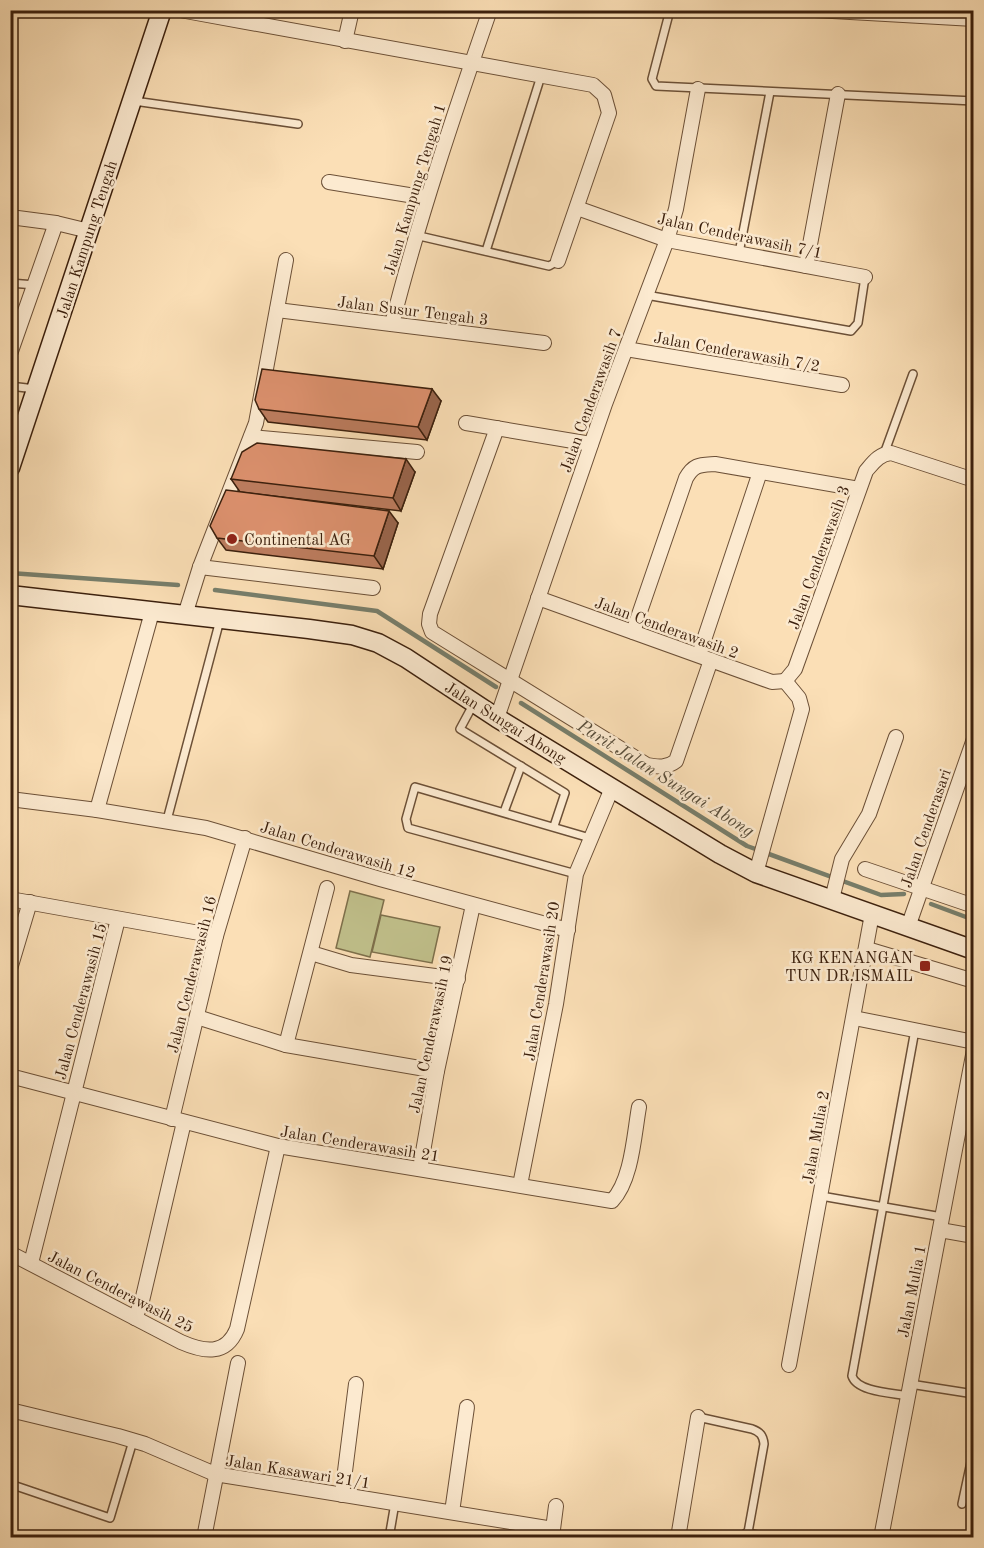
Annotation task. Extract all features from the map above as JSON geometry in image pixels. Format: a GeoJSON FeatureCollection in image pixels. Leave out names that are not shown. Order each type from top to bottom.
{"type":"FeatureCollection","features":[{"type":"Feature","properties":{"kind":"street","name":"Jalan Kampung Tengah"},"geometry":{"type":"LineString","coordinates":[[10,468],[162,10]]}},
{"type":"Feature","properties":{"kind":"street"},"geometry":{"type":"LineString","coordinates":[[180,10],[593,85],[604,96],[609,113],[558,261]]}},
{"type":"Feature","properties":{"kind":"street"},"geometry":{"type":"LineString","coordinates":[[345,41],[352,10]]}},
{"type":"Feature","properties":{"kind":"street","name":"Jalan Kampung Tengah 1"},"geometry":{"type":"LineString","coordinates":[[392,324],[415,235],[490,10]]}},
{"type":"Feature","properties":{"kind":"street"},"geometry":{"type":"LineString","coordinates":[[815,10],[918,13],[974,19]]}},
{"type":"Feature","properties":{"kind":"street","name":"Jalan Cenderawasih 7"},"geometry":{"type":"LineString","coordinates":[[497,718],[591,444],[667,240],[676,209],[698,89]]}},
{"type":"Feature","properties":{"kind":"street"},"geometry":{"type":"LineString","coordinates":[[806,266],[838,94]]}},
{"type":"Feature","properties":{"kind":"street"},"geometry":{"type":"LineString","coordinates":[[329,182],[427,198]]}},
{"type":"Feature","properties":{"kind":"street","name":"Jalan Cenderawasih 7/1"},"geometry":{"type":"LineString","coordinates":[[577,208],[667,240],[865,277]]}},
{"type":"Feature","properties":{"kind":"street"},"geometry":{"type":"LineString","coordinates":[[10,217],[56,223],[89,231]]}},
{"type":"Feature","properties":{"kind":"street"},"geometry":{"type":"LineString","coordinates":[[10,354],[56,223]]}},
{"type":"Feature","properties":{"kind":"street"},"geometry":{"type":"LineString","coordinates":[[185,615],[256,423],[286,260]]}},
{"type":"Feature","properties":{"kind":"street","name":"Jalan Susur Tengah 3"},"geometry":{"type":"LineString","coordinates":[[277,310],[544,343]]}},
{"type":"Feature","properties":{"kind":"street","name":"Jalan Cenderawasih 7/2"},"geometry":{"type":"LineString","coordinates":[[626,349],[842,385]]}},
{"type":"Feature","properties":{"kind":"street"},"geometry":{"type":"LineString","coordinates":[[466,423],[591,444]]}},
{"type":"Feature","properties":{"kind":"street"},"geometry":{"type":"LineString","coordinates":[[497,428],[429,614],[432,632],[647,765],[658,767],[670,766],[676,761],[760,472]]}},
{"type":"Feature","properties":{"kind":"street"},"geometry":{"type":"LineString","coordinates":[[251,437],[417,452]]}},
{"type":"Feature","properties":{"kind":"street"},"geometry":{"type":"LineString","coordinates":[[887,454],[974,480]]}},
{"type":"Feature","properties":{"kind":"street","name":"Jalan Cenderawasih 3"},"geometry":{"type":"LineString","coordinates":[[785,681],[795,669],[866,471],[875,460],[887,454]]}},
{"type":"Feature","properties":{"kind":"street"},"geometry":{"type":"LineString","coordinates":[[633,632],[686,478],[692,468],[702,464],[715,464],[860,489]]}},
{"type":"Feature","properties":{"kind":"street"},"geometry":{"type":"LineString","coordinates":[[201,567],[373,588]]}},
{"type":"Feature","properties":{"kind":"street","name":"Jalan Cenderawasih 2"},"geometry":{"type":"LineString","coordinates":[[538,598],[772,682],[785,681]]}},
{"type":"Feature","properties":{"kind":"street","name":"Jalan Sungai Abong"},"geometry":{"type":"LineString","coordinates":[[12,600],[221,617],[352,635],[378,643],[406,658],[497,718],[720,854],[756,873],[974,950]]}},
{"type":"Feature","properties":{"kind":"street"},"geometry":{"type":"LineString","coordinates":[[97,810],[152,612]]}},
{"type":"Feature","properties":{"kind":"street"},"geometry":{"type":"LineString","coordinates":[[756,873],[802,709],[799,698],[785,681]]}},
{"type":"Feature","properties":{"kind":"street"},"geometry":{"type":"LineString","coordinates":[[832,899],[842,859],[869,814],[896,737]]}},
{"type":"Feature","properties":{"kind":"street","name":"Jalan Cenderasari"},"geometry":{"type":"LineString","coordinates":[[908,927],[974,739]]}},
{"type":"Feature","properties":{"kind":"street","name":"Jalan Cenderawasih 20"},"geometry":{"type":"LineString","coordinates":[[520,1185],[554,1014],[576,874],[612,788]]}},
{"type":"Feature","properties":{"kind":"street","name":"Jalan Cenderawasih 12"},"geometry":{"type":"LineString","coordinates":[[10,799],[167,820],[245,838],[473,905],[568,930]]}},
{"type":"Feature","properties":{"kind":"street","name":"Jalan Cenderawasih 16"},"geometry":{"type":"LineString","coordinates":[[135,1318],[142,1301],[197,1017],[216,936],[245,838]]}},
{"type":"Feature","properties":{"kind":"street"},"geometry":{"type":"LineString","coordinates":[[865,869],[974,906]]}},
{"type":"Feature","properties":{"kind":"street"},"geometry":{"type":"LineString","coordinates":[[286,1045],[327,888]]}},
{"type":"Feature","properties":{"kind":"street"},"geometry":{"type":"LineString","coordinates":[[10,899],[216,936]]}},
{"type":"Feature","properties":{"kind":"street"},"geometry":{"type":"LineString","coordinates":[[10,969],[30,902]]}},
{"type":"Feature","properties":{"kind":"street","name":"Jalan Cenderawasih 19"},"geometry":{"type":"LineString","coordinates":[[420,1169],[437,1071],[473,905]]}},
{"type":"Feature","properties":{"kind":"street","name":"Jalan Mulia 2"},"geometry":{"type":"LineString","coordinates":[[789,1365],[872,914]]}},
{"type":"Feature","properties":{"kind":"street","name":"Jalan Cenderawasih 15"},"geometry":{"type":"LineString","coordinates":[[31,1263],[118,918]]}},
{"type":"Feature","properties":{"kind":"street"},"geometry":{"type":"LineString","coordinates":[[867,949],[974,981]]}},
{"type":"Feature","properties":{"kind":"street"},"geometry":{"type":"LineString","coordinates":[[311,953],[351,965],[458,979]]}},
{"type":"Feature","properties":{"kind":"street"},"geometry":{"type":"LineString","coordinates":[[197,1017],[286,1045],[437,1071]]}},
{"type":"Feature","properties":{"kind":"street"},"geometry":{"type":"LineString","coordinates":[[854,1018],[974,1042]]}},
{"type":"Feature","properties":{"kind":"street","name":"Jalan Mulia 1"},"geometry":{"type":"LineString","coordinates":[[881,1538],[974,1050]]}},
{"type":"Feature","properties":{"kind":"street","name":"Jalan Cenderawasih 21"},"geometry":{"type":"LineString","coordinates":[[10,1076],[278,1146],[612,1201],[620,1192],[626,1179],[639,1107]]}},
{"type":"Feature","properties":{"kind":"street","name":"Jalan Cenderawasih 25"},"geometry":{"type":"LineString","coordinates":[[10,1253],[181,1342],[203,1350],[220,1348],[233,1339],[241,1314],[278,1146]]}},
{"type":"Feature","properties":{"kind":"street"},"geometry":{"type":"LineString","coordinates":[[941,1223],[974,1236]]}},
{"type":"Feature","properties":{"kind":"street"},"geometry":{"type":"LineString","coordinates":[[206,1537],[215,1474],[238,1363]]}},
{"type":"Feature","properties":{"kind":"street"},"geometry":{"type":"LineString","coordinates":[[342,1495],[356,1384]]}},
{"type":"Feature","properties":{"kind":"street"},"geometry":{"type":"LineString","coordinates":[[452,1512],[467,1407]]}},
{"type":"Feature","properties":{"kind":"street","name":"Jalan Kasawari 21/1"},"geometry":{"type":"LineString","coordinates":[[10,1410],[134,1441],[215,1474],[452,1512],[553,1533]]}},
{"type":"Feature","properties":{"kind":"street"},"geometry":{"type":"LineString","coordinates":[[678,1538],[698,1417]]}},
{"type":"Feature","properties":{"kind":"street"},"geometry":{"type":"LineString","coordinates":[[553,1533],[556,1506]]}},
{"type":"Feature","properties":{"kind":"lane"},"geometry":{"type":"LineString","coordinates":[[669,10],[652,79],[653,83],[659,87],[974,100]]}},
{"type":"Feature","properties":{"kind":"lane"},"geometry":{"type":"LineString","coordinates":[[486,251],[541,76]]}},
{"type":"Feature","properties":{"kind":"lane"},"geometry":{"type":"LineString","coordinates":[[739,253],[770,92]]}},
{"type":"Feature","properties":{"kind":"lane"},"geometry":{"type":"LineString","coordinates":[[131,101],[298,124]]}},
{"type":"Feature","properties":{"kind":"lane"},"geometry":{"type":"LineString","coordinates":[[415,235],[549,266],[558,261]]}},
{"type":"Feature","properties":{"kind":"lane"},"geometry":{"type":"LineString","coordinates":[[646,295],[851,331],[858,323],[865,277]]}},
{"type":"Feature","properties":{"kind":"lane"},"geometry":{"type":"LineString","coordinates":[[10,283],[34,285]]}},
{"type":"Feature","properties":{"kind":"lane"},"geometry":{"type":"LineString","coordinates":[[887,454],[913,374]]}},
{"type":"Feature","properties":{"kind":"lane"},"geometry":{"type":"LineString","coordinates":[[10,386],[36,389]]}},
{"type":"Feature","properties":{"kind":"lane"},"geometry":{"type":"LineString","coordinates":[[167,820],[221,617]]}},
{"type":"Feature","properties":{"kind":"lane"},"geometry":{"type":"LineString","coordinates":[[474,703],[460,729],[565,793],[554,826]]}},
{"type":"Feature","properties":{"kind":"lane"},"geometry":{"type":"LineString","coordinates":[[504,812],[521,766]]}},
{"type":"Feature","properties":{"kind":"lane"},"geometry":{"type":"LineString","coordinates":[[576,874],[408,828],[406,824],[415,787],[590,838]]}},
{"type":"Feature","properties":{"kind":"lane"},"geometry":{"type":"LineString","coordinates":[[915,1030],[852,1376],[854,1382],[860,1387],[974,1394]]}},
{"type":"Feature","properties":{"kind":"lane"},"geometry":{"type":"LineString","coordinates":[[821,1196],[883,1206],[941,1223]]}},
{"type":"Feature","properties":{"kind":"lane"},"geometry":{"type":"LineString","coordinates":[[698,1417],[759,1431],[763,1437],[764,1444],[750,1537]]}},
{"type":"Feature","properties":{"kind":"lane"},"geometry":{"type":"LineString","coordinates":[[10,1484],[110,1518],[134,1441]]}},
{"type":"Feature","properties":{"kind":"lane"},"geometry":{"type":"LineString","coordinates":[[962,1504],[974,1448]]}},
{"type":"Feature","properties":{"kind":"lane"},"geometry":{"type":"LineString","coordinates":[[388,1538],[395,1503]]}},
{"type":"Feature","properties":{"kind":"green space"},"geometry":{"type":"Polygon","coordinates":[[[350,891],[384,900],[370,957],[336,948],[350,891]]]}},
{"type":"Feature","properties":{"kind":"green space"},"geometry":{"type":"Polygon","coordinates":[[[381,915],[440,927],[432,963],[372,952],[381,915]]]}},
{"type":"Feature","properties":{"kind":"building"},"geometry":{"type":"Polygon","coordinates":[[[262,369],[432,389],[418,427],[259,409],[255,400],[262,369]]]}},
{"type":"Feature","properties":{"kind":"building"},"geometry":{"type":"Polygon","coordinates":[[[257,443],[406,459],[393,498],[231,479],[242,452],[257,443]]]}},
{"type":"Feature","properties":{"kind":"building"},"geometry":{"type":"Polygon","coordinates":[[[226,490],[389,511],[374,556],[217,538],[210,526],[226,490]]]}},
{"type":"Feature","properties":{"kind":"waterway","name":"Parit Jalan Sungai Abong"},"geometry":{"type":"LineString","coordinates":[[10,573],[178,585]]}},
{"type":"Feature","properties":{"kind":"waterway","name":"Parit Jalan Sungai Abong"},"geometry":{"type":"LineString","coordinates":[[215,590],[377,611],[496,687]]}},
{"type":"Feature","properties":{"kind":"waterway","name":"Parit Jalan Sungai Abong"},"geometry":{"type":"LineString","coordinates":[[521,703],[747,846],[881,895],[904,894]]}},
{"type":"Feature","properties":{"kind":"waterway","name":"Parit Jalan Sungai Abong"},"geometry":{"type":"LineString","coordinates":[[931,904],[974,920]]}},
{"type":"Feature","properties":{"kind":"place","name":"Continental AG"},"geometry":{"type":"Point","coordinates":[232,539]}},
{"type":"Feature","properties":{"kind":"place","name":"KG KENANGAN TUN DR.ISMAIL"},"geometry":{"type":"Point","coordinates":[925,966]}}]}
